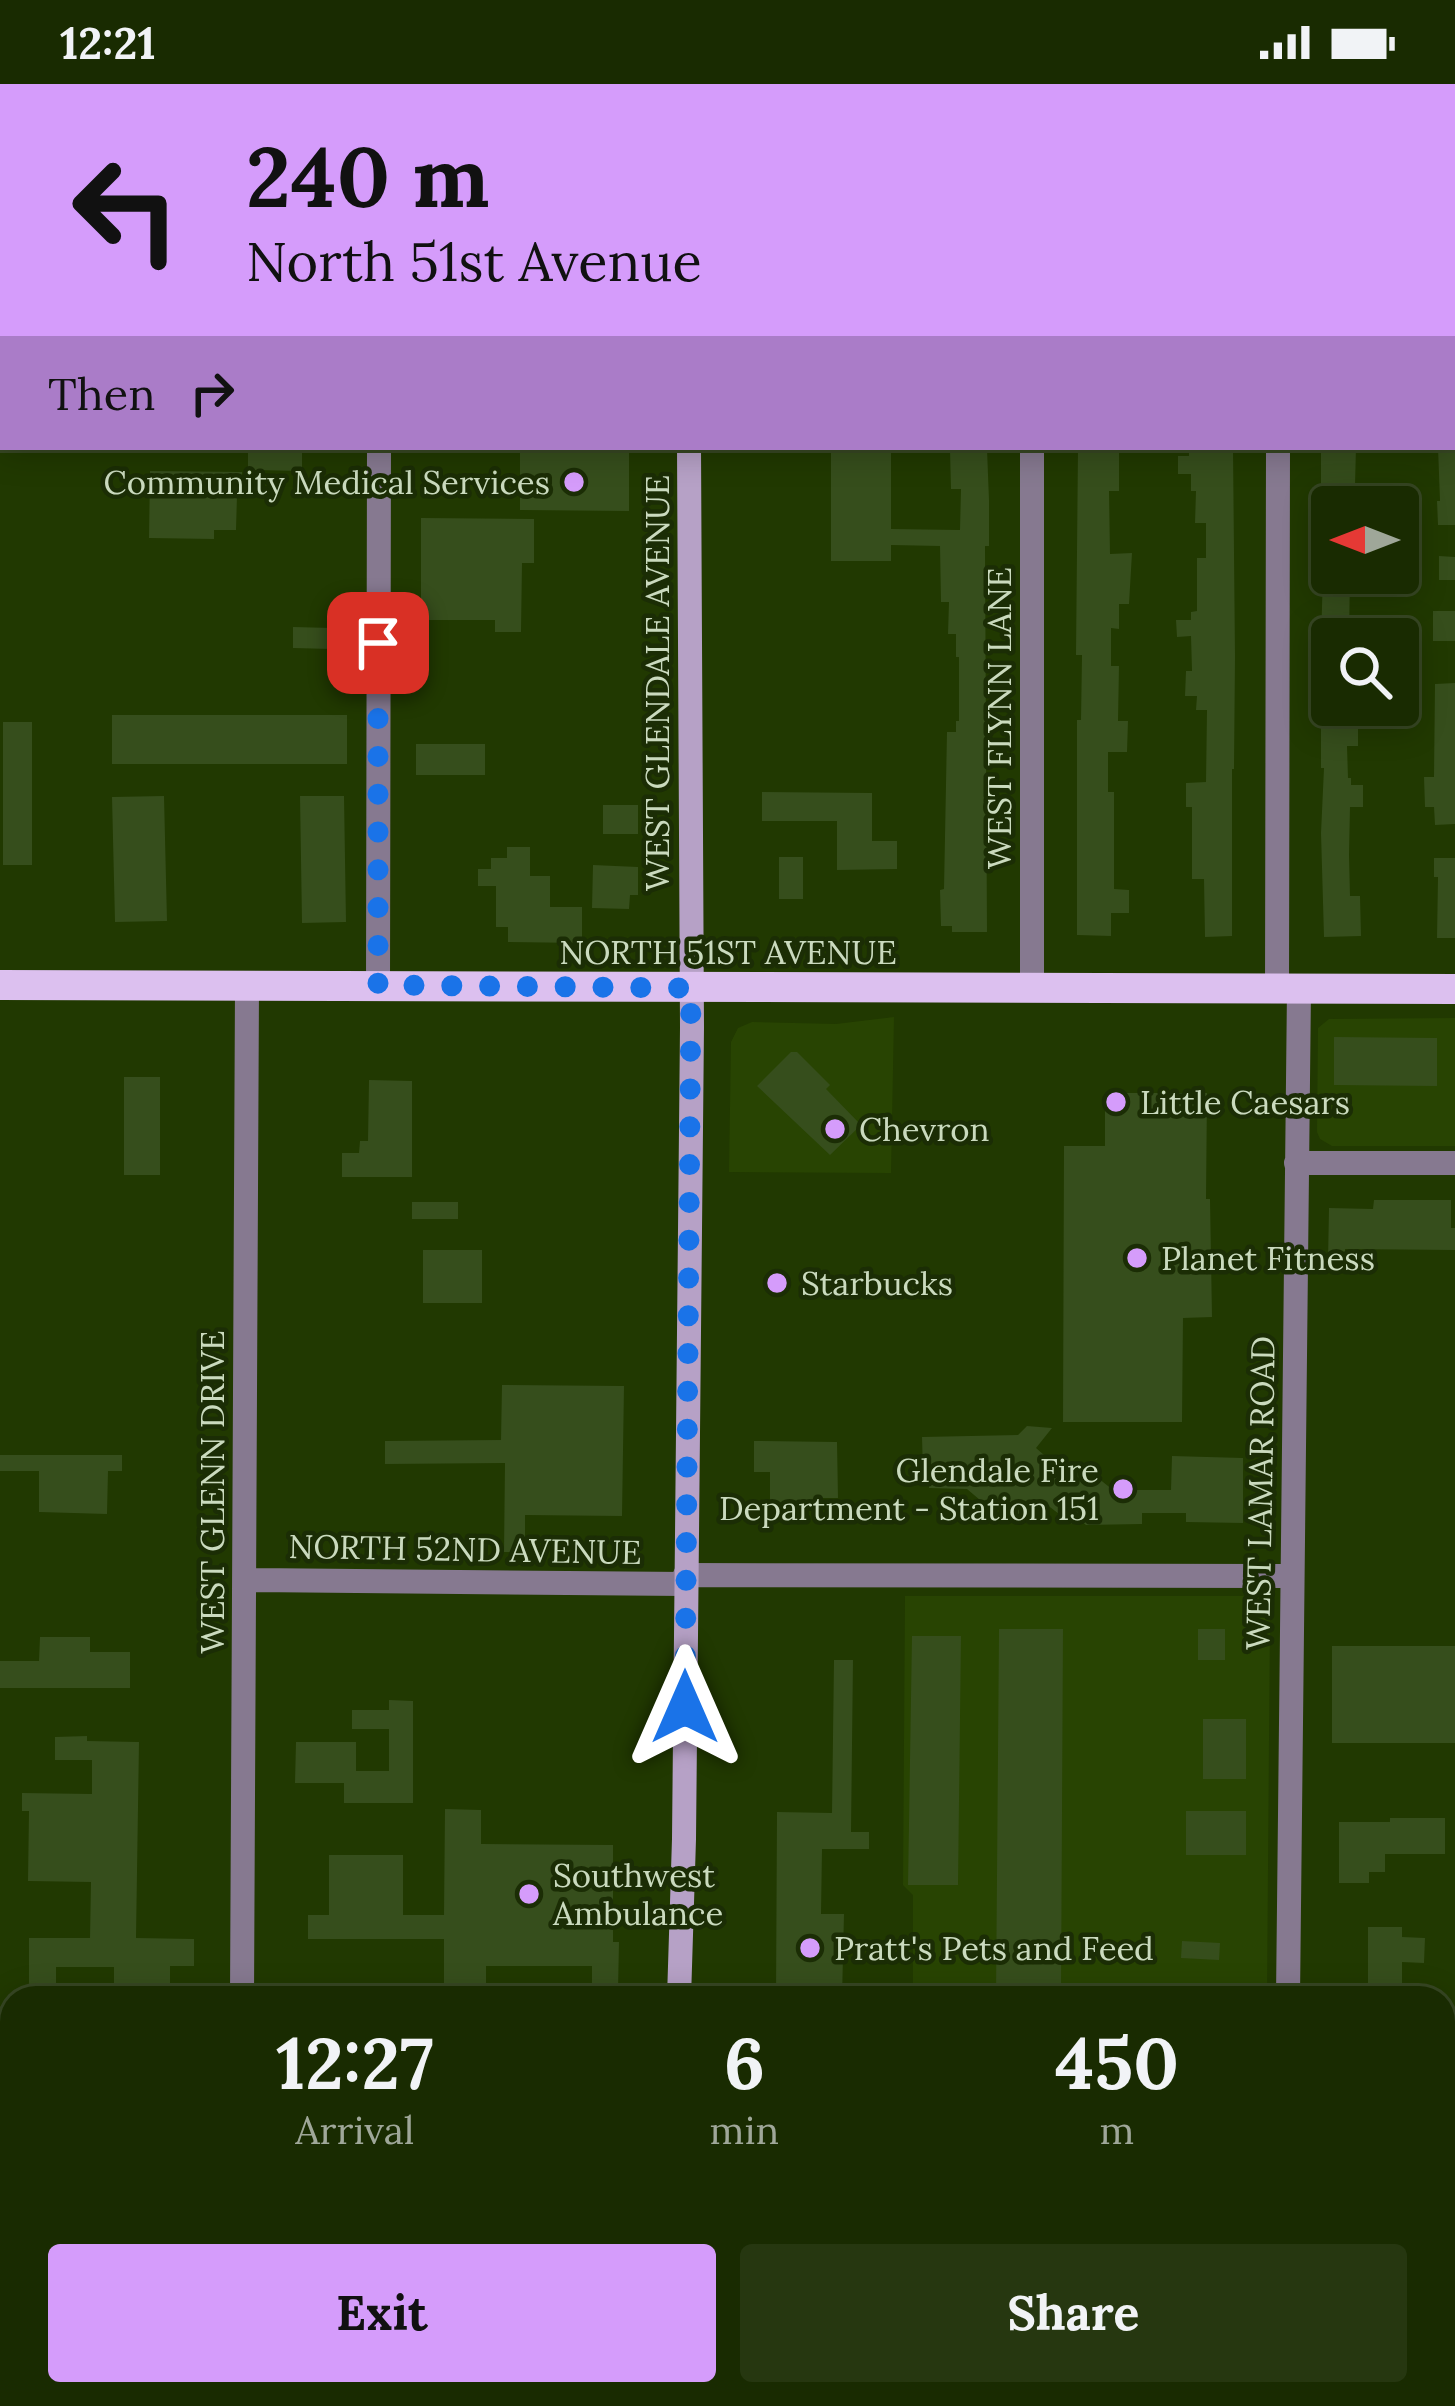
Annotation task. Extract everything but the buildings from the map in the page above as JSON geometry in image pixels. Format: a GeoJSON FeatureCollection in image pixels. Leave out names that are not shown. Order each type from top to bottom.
{"type":"FeatureCollection","features":[{"type":"Feature","properties":{"kind":"main road","name":"WEST GLENDALE AVENUE"},"geometry":{"type":"LineString","coordinates":[[679,1986],[691,988],[689,450]]}},
{"type":"Feature","properties":{"kind":"main road","name":"NORTH 51ST AVENUE"},"geometry":{"type":"LineString","coordinates":[[0,985],[1455,989]]}},
{"type":"Feature","properties":{"kind":"street"},"geometry":{"type":"LineString","coordinates":[[378,985],[379,450]]}},
{"type":"Feature","properties":{"kind":"street","name":"WEST FLYNN LANE"},"geometry":{"type":"LineString","coordinates":[[1032,450],[1032,988]]}},
{"type":"Feature","properties":{"kind":"street","name":"WEST LAMAR ROAD"},"geometry":{"type":"LineString","coordinates":[[1278,450],[1288,989],[1296,1162],[1288,1986]]}},
{"type":"Feature","properties":{"kind":"street","name":"WEST GLENN DRIVE"},"geometry":{"type":"LineString","coordinates":[[242,1986],[247,987]]}},
{"type":"Feature","properties":{"kind":"street"},"geometry":{"type":"LineString","coordinates":[[1296,1162],[1455,1163]]}},
{"type":"Feature","properties":{"kind":"street","name":"NORTH 52ND AVENUE"},"geometry":{"type":"LineString","coordinates":[[245,1580],[1292,1576]]}},
{"type":"Feature","properties":{"kind":"shaded area"},"geometry":{"type":"Polygon","coordinates":[[[894,1017],[891,1173],[729,1172],[731,1042],[738,1028],[752,1022],[836,1024],[894,1017]]]}},
{"type":"Feature","properties":{"kind":"shaded area"},"geometry":{"type":"Polygon","coordinates":[[[1455,1018],[1455,1146],[1332,1146],[1320,1139],[1318,1028],[1329,1019],[1455,1018]]]}},
{"type":"Feature","properties":{"kind":"shaded area"},"geometry":{"type":"Polygon","coordinates":[[[905,1596],[1256,1596],[1266,1603],[1270,1613],[1267,1986],[913,1986],[913,1895],[903,1885],[905,1596]]]}},
{"type":"Feature","properties":{"kind":"place","name":"Community Medical Services"},"geometry":{"type":"Point","coordinates":[574,482]}},
{"type":"Feature","properties":{"kind":"place","name":"Little Caesars"},"geometry":{"type":"Point","coordinates":[1116,1102]}},
{"type":"Feature","properties":{"kind":"place","name":"Chevron"},"geometry":{"type":"Point","coordinates":[835,1129]}},
{"type":"Feature","properties":{"kind":"place","name":"Planet Fitness"},"geometry":{"type":"Point","coordinates":[1137,1258]}},
{"type":"Feature","properties":{"kind":"place","name":"Starbucks"},"geometry":{"type":"Point","coordinates":[777,1283]}},
{"type":"Feature","properties":{"kind":"place","name":"Glendale Fire Department - Station 151"},"geometry":{"type":"Point","coordinates":[1123,1489]}},
{"type":"Feature","properties":{"kind":"place","name":"Southwest Ambulance"},"geometry":{"type":"Point","coordinates":[529,1894]}},
{"type":"Feature","properties":{"kind":"place","name":"Pratt's Pets and Feed"},"geometry":{"type":"Point","coordinates":[810,1948]}},
{"type":"Feature","properties":{"kind":"route"},"geometry":{"type":"LineString","coordinates":[[378,643],[378,985],[691,988],[685,1707]]}}]}
